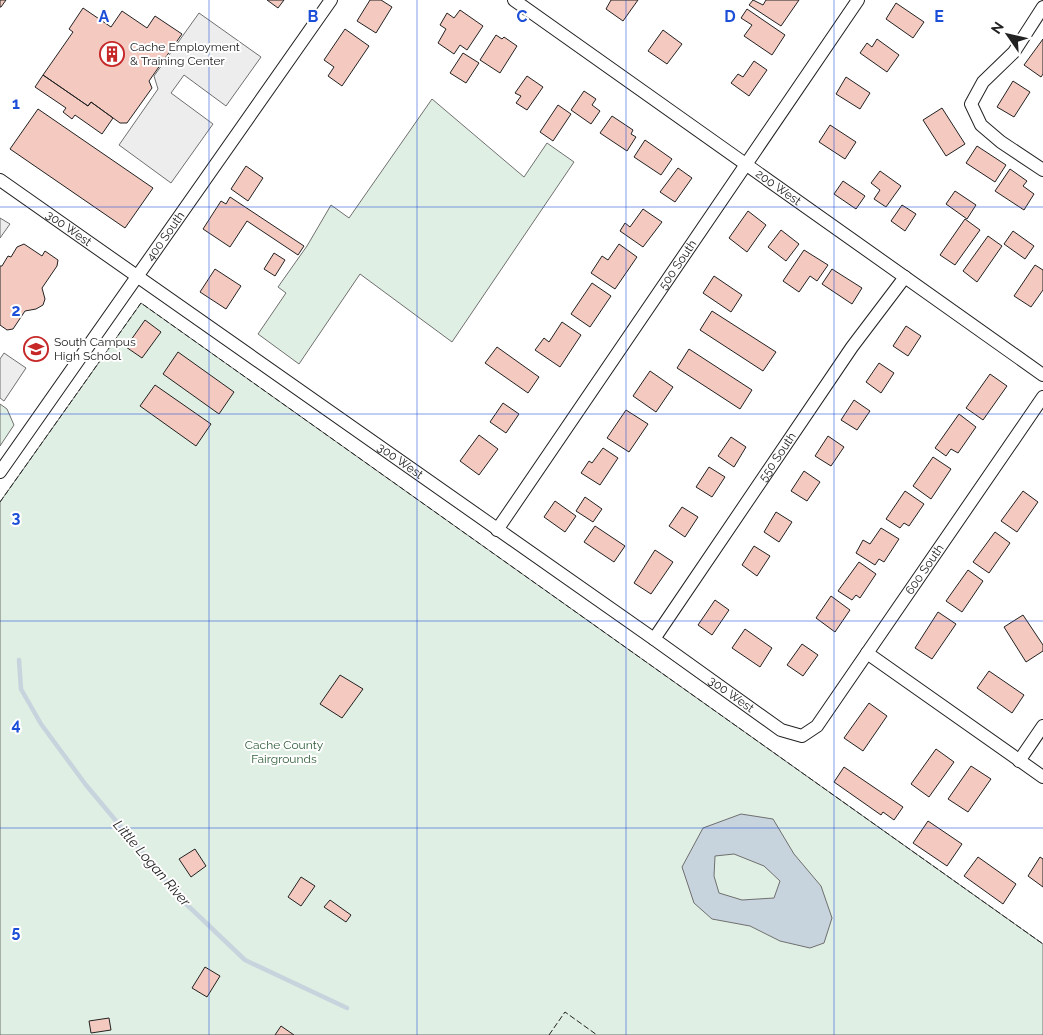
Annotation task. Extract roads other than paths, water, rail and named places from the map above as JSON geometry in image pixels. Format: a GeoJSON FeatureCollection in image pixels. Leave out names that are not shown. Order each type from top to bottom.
{"type":"FeatureCollection","features":[{"type":"Feature","properties":{"kind":"street","name":"400 South"},"geometry":{"type":"LineString","coordinates":[[0,472],[331,0]]}},
{"type":"Feature","properties":{"kind":"street","name":"200 West"},"geometry":{"type":"LineString","coordinates":[[514,0],[1043,375]]}},
{"type":"Feature","properties":{"kind":"street","name":"500 South"},"geometry":{"type":"LineString","coordinates":[[497,530],[858,0]]}},
{"type":"Feature","properties":{"kind":"street"},"geometry":{"type":"LineString","coordinates":[[1043,7],[1014,52],[983,82],[972,104],[981,125],[1000,142],[1043,170]]}},
{"type":"Feature","properties":{"kind":"street","name":"300 West"},"geometry":{"type":"LineString","coordinates":[[0,180],[781,730],[802,736]]}},
{"type":"Feature","properties":{"kind":"street","name":"550 South"},"geometry":{"type":"LineString","coordinates":[[654,639],[852,347],[905,277]]}},
{"type":"Feature","properties":{"kind":"street","name":"600 South"},"geometry":{"type":"LineString","coordinates":[[802,736],[817,726],[1043,397]]}},
{"type":"Feature","properties":{"kind":"street"},"geometry":{"type":"LineString","coordinates":[[867,653],[1043,777]]}},
{"type":"Feature","properties":{"kind":"street"},"geometry":{"type":"LineString","coordinates":[[1019,761],[1043,726]]}},
{"type":"Feature","properties":{"kind":"waterway","name":"Little Logan River"},"geometry":{"type":"LineString","coordinates":[[19,660],[21,689],[41,724],[86,785],[183,901],[245,960],[347,1008]]}},
{"type":"Feature","properties":{"kind":"place","name":"Cache Employment & Training Center"},"geometry":{"type":"Point","coordinates":[112,54]}},
{"type":"Feature","properties":{"kind":"place","name":"South Campus High School"},"geometry":{"type":"Point","coordinates":[36,349]}},
{"type":"Feature","properties":{"kind":"park label","name":"Cache County Fairgrounds"},"geometry":{"type":"Point","coordinates":[284,752]}}]}
